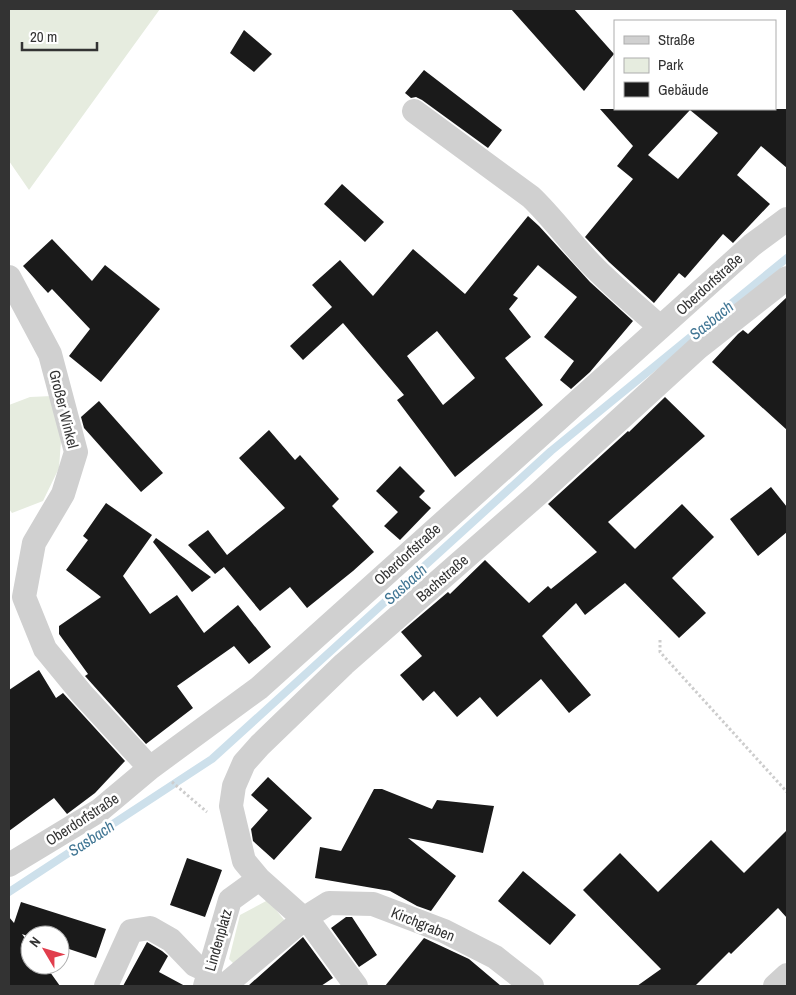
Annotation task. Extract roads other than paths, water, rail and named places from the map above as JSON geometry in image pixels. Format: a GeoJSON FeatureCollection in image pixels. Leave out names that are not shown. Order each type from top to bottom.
{"type":"FeatureCollection","features":[{"type":"Feature","properties":{"kind":"street"},"geometry":{"type":"LineString","coordinates":[[414,111],[531,197],[546,211],[594,267],[660,327]]}},
{"type":"Feature","properties":{"kind":"street","name":"Oberdorfstraße"},"geometry":{"type":"LineString","coordinates":[[9,865],[100,810],[158,772],[259,688],[752,245],[787,220]]}},
{"type":"Feature","properties":{"kind":"street","name":"Großer Winkel"},"geometry":{"type":"LineString","coordinates":[[9,277],[50,354],[76,452],[63,494],[34,543],[24,597],[46,649],[82,694],[158,772]]}},
{"type":"Feature","properties":{"kind":"street","name":"Bachstraße"},"geometry":{"type":"LineString","coordinates":[[356,986],[305,918],[259,879],[244,861],[231,806],[234,786],[244,763],[260,745],[344,664],[537,495],[699,347],[787,278]]}},
{"type":"Feature","properties":{"kind":"street","name":"Lindenplatz"},"geometry":{"type":"LineString","coordinates":[[213,981],[230,900],[259,879]]}},
{"type":"Feature","properties":{"kind":"street","name":"Kirchgraben"},"geometry":{"type":"LineString","coordinates":[[305,918],[329,903],[372,904],[444,931],[495,957],[532,986]]}},
{"type":"Feature","properties":{"kind":"street","name":"Lindenplatz"},"geometry":{"type":"LineString","coordinates":[[213,981],[305,918]]}},
{"type":"Feature","properties":{"kind":"street"},"geometry":{"type":"LineString","coordinates":[[106,986],[131,931],[150,928],[171,940],[213,981]]}},
{"type":"Feature","properties":{"kind":"street"},"geometry":{"type":"LineString","coordinates":[[775,986],[787,976]]}},
{"type":"Feature","properties":{"kind":"waterway","name":"Sasbach"},"geometry":{"type":"LineString","coordinates":[[9,892],[212,759],[551,451],[787,258]]}}]}
